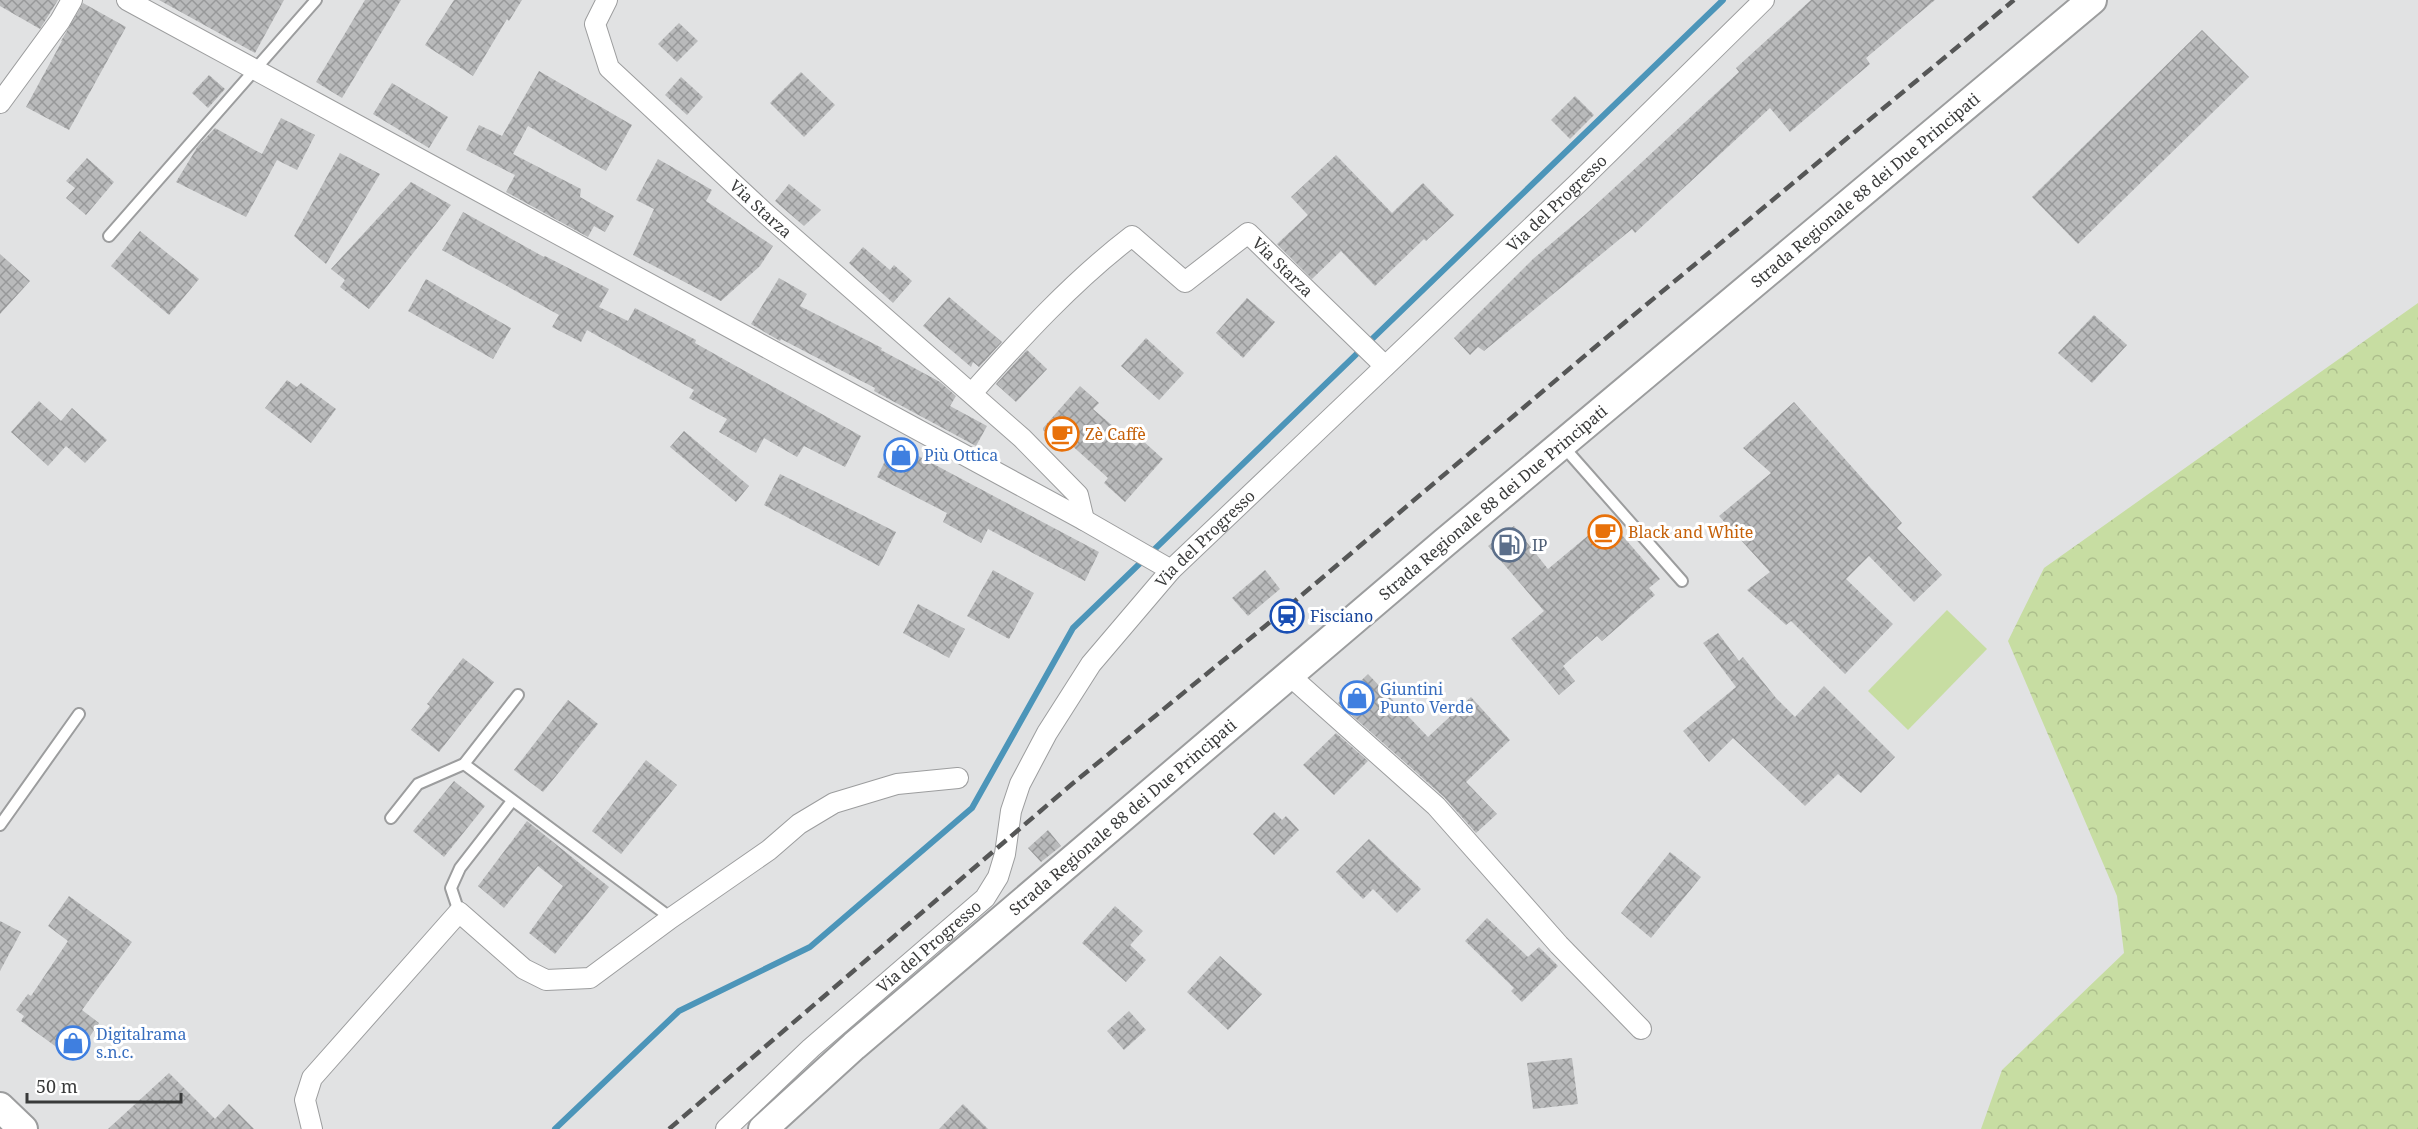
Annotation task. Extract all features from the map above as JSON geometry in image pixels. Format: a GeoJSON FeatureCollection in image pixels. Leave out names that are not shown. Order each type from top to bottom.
{"type":"FeatureCollection","features":[{"type":"Feature","properties":{"kind":"main road","name":"Strada Regionale 88 dei Due Principati"},"geometry":{"type":"LineString","coordinates":[[763,1129],[854,1046],[1289,675],[2092,0]]}},
{"type":"Feature","properties":{"kind":"main road"},"geometry":{"type":"LineString","coordinates":[[0,1107],[23,1129]]}},
{"type":"Feature","properties":{"kind":"street"},"geometry":{"type":"LineString","coordinates":[[0,103],[60,21],[72,0]]}},
{"type":"Feature","properties":{"kind":"street"},"geometry":{"type":"LineString","coordinates":[[127,0],[1165,566]]}},
{"type":"Feature","properties":{"kind":"street","name":"Via Starza"},"geometry":{"type":"LineString","coordinates":[[607,0],[595,24],[609,68],[765,213],[1022,438],[1078,495],[1084,520]]}},
{"type":"Feature","properties":{"kind":"street","name":"Via del Progresso"},"geometry":{"type":"LineString","coordinates":[[726,1129],[811,1048],[985,898],[998,877],[1005,854],[1011,811],[1020,784],[1047,734],[1091,664],[1165,566],[1380,361],[1579,182],[1764,0]]}},
{"type":"Feature","properties":{"kind":"street","name":"Via Starza"},"geometry":{"type":"LineString","coordinates":[[972,393],[1016,344],[1103,258],[1132,236],[1185,282],[1248,232],[1380,361]]}},
{"type":"Feature","properties":{"kind":"street"},"geometry":{"type":"LineString","coordinates":[[1289,675],[1436,806],[1559,945],[1641,1029]]}},
{"type":"Feature","properties":{"kind":"street"},"geometry":{"type":"LineString","coordinates":[[312,1129],[305,1100],[312,1078],[459,912],[524,969],[546,980],[590,978],[670,918],[769,850],[800,824],[834,803],[897,784],[958,778]]}},
{"type":"Feature","properties":{"kind":"lane"},"geometry":{"type":"LineString","coordinates":[[109,236],[316,0]]}},
{"type":"Feature","properties":{"kind":"lane"},"geometry":{"type":"LineString","coordinates":[[1562,445],[1682,581]]}},
{"type":"Feature","properties":{"kind":"lane"},"geometry":{"type":"LineString","coordinates":[[391,818],[418,784],[464,764],[518,695]]}},
{"type":"Feature","properties":{"kind":"lane"},"geometry":{"type":"LineString","coordinates":[[0,825],[79,714]]}},
{"type":"Feature","properties":{"kind":"lane"},"geometry":{"type":"LineString","coordinates":[[464,764],[670,918]]}},
{"type":"Feature","properties":{"kind":"lane"},"geometry":{"type":"LineString","coordinates":[[459,912],[451,888],[460,868],[512,801]]}},
{"type":"Feature","properties":{"kind":"green space"},"geometry":{"type":"Polygon","coordinates":[[[2418,303],[2418,1129],[1981,1129],[2002,1070],[2124,953],[2117,896],[2008,641],[2044,568],[2418,303]]]}},
{"type":"Feature","properties":{"kind":"green space"},"geometry":{"type":"Polygon","coordinates":[[[1947,610],[1987,649],[1908,730],[1868,691],[1947,610]]]}},
{"type":"Feature","properties":{"kind":"building"},"geometry":{"type":"Polygon","coordinates":[[[0,0],[58,0],[40,29],[0,6],[0,0]]]}},
{"type":"Feature","properties":{"kind":"building"},"geometry":{"type":"Polygon","coordinates":[[[159,0],[284,0],[255,53],[159,0]]]}},
{"type":"Feature","properties":{"kind":"building"},"geometry":{"type":"Polygon","coordinates":[[[365,0],[401,0],[342,98],[316,82],[365,0]]]}},
{"type":"Feature","properties":{"kind":"building"},"geometry":{"type":"Polygon","coordinates":[[[454,0],[522,0],[509,21],[507,19],[473,76],[425,45],[454,0]]]}},
{"type":"Feature","properties":{"kind":"building"},"geometry":{"type":"Polygon","coordinates":[[[1811,0],[1935,0],[1866,58],[1870,64],[1790,132],[1770,108],[1635,233],[1632,229],[1484,351],[1478,347],[1470,355],[1454,338],[1533,259],[1586,214],[1739,72],[1736,68],[1811,0]]]}},
{"type":"Feature","properties":{"kind":"building"},"geometry":{"type":"Polygon","coordinates":[[[83,3],[126,27],[69,130],[26,107],[83,3]]]}},
{"type":"Feature","properties":{"kind":"building"},"geometry":{"type":"Polygon","coordinates":[[[679,23],[698,41],[677,62],[658,44],[679,23]]]}},
{"type":"Feature","properties":{"kind":"building"},"geometry":{"type":"Polygon","coordinates":[[[2202,30],[2249,77],[2078,244],[2032,197],[2202,30]]]}},
{"type":"Feature","properties":{"kind":"building"},"geometry":{"type":"Polygon","coordinates":[[[539,71],[632,125],[606,171],[528,126],[513,154],[581,189],[580,197],[614,216],[605,232],[594,226],[588,237],[506,192],[515,175],[466,150],[479,125],[502,136],[539,71]]]}},
{"type":"Feature","properties":{"kind":"building"},"geometry":{"type":"Polygon","coordinates":[[[801,72],[835,105],[804,137],[770,103],[801,72]]]}},
{"type":"Feature","properties":{"kind":"building"},"geometry":{"type":"Polygon","coordinates":[[[209,75],[225,89],[208,108],[192,93],[209,75]]]}},
{"type":"Feature","properties":{"kind":"building"},"geometry":{"type":"Polygon","coordinates":[[[681,77],[703,97],[687,115],[665,95],[681,77]]]}},
{"type":"Feature","properties":{"kind":"building"},"geometry":{"type":"Polygon","coordinates":[[[392,83],[448,117],[429,148],[373,114],[392,83]]]}},
{"type":"Feature","properties":{"kind":"building"},"geometry":{"type":"Polygon","coordinates":[[[1575,96],[1594,115],[1570,139],[1551,120],[1575,96]]]}},
{"type":"Feature","properties":{"kind":"building"},"geometry":{"type":"Polygon","coordinates":[[[281,118],[315,135],[297,170],[277,160],[246,217],[176,182],[198,146],[215,128],[262,154],[281,118]]]}},
{"type":"Feature","properties":{"kind":"building"},"geometry":{"type":"Polygon","coordinates":[[[340,153],[380,174],[326,264],[294,236],[340,153]]]}},
{"type":"Feature","properties":{"kind":"building"},"geometry":{"type":"Polygon","coordinates":[[[1336,155],[1392,213],[1423,183],[1454,215],[1426,241],[1424,239],[1375,286],[1341,251],[1312,279],[1277,244],[1308,215],[1291,197],[1336,155]]]}},
{"type":"Feature","properties":{"kind":"building"},"geometry":{"type":"Polygon","coordinates":[[[87,158],[114,182],[86,215],[66,198],[75,188],[66,181],[87,158]]]}},
{"type":"Feature","properties":{"kind":"building"},"geometry":{"type":"Polygon","coordinates":[[[658,159],[712,190],[706,201],[773,246],[760,266],[721,301],[633,255],[654,209],[636,200],[658,159]]]}},
{"type":"Feature","properties":{"kind":"building"},"geometry":{"type":"Polygon","coordinates":[[[411,182],[451,205],[369,309],[340,287],[345,280],[331,269],[411,182]]]}},
{"type":"Feature","properties":{"kind":"building"},"geometry":{"type":"Polygon","coordinates":[[[789,184],[821,210],[804,226],[775,201],[789,184]]]}},
{"type":"Feature","properties":{"kind":"building"},"geometry":{"type":"Polygon","coordinates":[[[463,212],[544,257],[609,289],[599,307],[628,321],[635,308],[696,340],[695,343],[861,436],[845,467],[804,446],[797,457],[764,438],[756,453],[719,432],[727,419],[689,398],[694,390],[587,330],[581,342],[552,327],[559,315],[442,250],[463,212]]]}},
{"type":"Feature","properties":{"kind":"building"},"geometry":{"type":"Polygon","coordinates":[[[140,231],[199,279],[169,315],[111,266],[140,231]]]}},
{"type":"Feature","properties":{"kind":"building"},"geometry":{"type":"Polygon","coordinates":[[[863,247],[890,270],[894,265],[912,281],[893,303],[849,263],[863,247]]]}},
{"type":"Feature","properties":{"kind":"building"},"geometry":{"type":"Polygon","coordinates":[[[0,254],[30,281],[0,314],[0,254]]]}},
{"type":"Feature","properties":{"kind":"building"},"geometry":{"type":"Polygon","coordinates":[[[779,278],[807,294],[800,306],[882,348],[881,350],[940,382],[956,396],[950,406],[987,426],[976,446],[874,391],[875,388],[781,339],[780,341],[751,324],[779,278]]]}},
{"type":"Feature","properties":{"kind":"building"},"geometry":{"type":"Polygon","coordinates":[[[426,279],[511,328],[493,359],[408,311],[426,279]]]}},
{"type":"Feature","properties":{"kind":"building"},"geometry":{"type":"Polygon","coordinates":[[[949,297],[1002,342],[979,367],[973,362],[971,367],[923,326],[949,297]]]}},
{"type":"Feature","properties":{"kind":"building"},"geometry":{"type":"Polygon","coordinates":[[[1247,298],[1275,322],[1243,358],[1216,333],[1247,298]]]}},
{"type":"Feature","properties":{"kind":"building"},"geometry":{"type":"Polygon","coordinates":[[[2094,315],[2127,345],[2092,383],[2058,353],[2094,315]]]}},
{"type":"Feature","properties":{"kind":"building"},"geometry":{"type":"Polygon","coordinates":[[[1146,338],[1184,373],[1159,400],[1121,366],[1146,338]]]}},
{"type":"Feature","properties":{"kind":"building"},"geometry":{"type":"Polygon","coordinates":[[[1027,350],[1047,369],[1016,402],[996,384],[1027,350]]]}},
{"type":"Feature","properties":{"kind":"building"},"geometry":{"type":"Polygon","coordinates":[[[287,380],[297,387],[301,383],[336,409],[311,443],[265,408],[287,380]]]}},
{"type":"Feature","properties":{"kind":"building"},"geometry":{"type":"Polygon","coordinates":[[[1080,386],[1099,403],[1093,409],[1136,446],[1142,440],[1163,459],[1125,502],[1104,483],[1108,478],[1068,442],[1063,447],[1043,430],[1080,386]]]}},
{"type":"Feature","properties":{"kind":"building"},"geometry":{"type":"Polygon","coordinates":[[[39,401],[61,421],[72,408],[107,440],[85,463],[66,446],[48,466],[11,432],[39,401]]]}},
{"type":"Feature","properties":{"kind":"building"},"geometry":{"type":"Polygon","coordinates":[[[1794,402],[1902,523],[1897,528],[1942,575],[1914,602],[1869,556],[1846,579],[1893,624],[1845,674],[1791,621],[1786,625],[1747,590],[1770,572],[1719,516],[1771,473],[1743,448],[1794,402]]]}},
{"type":"Feature","properties":{"kind":"building"},"geometry":{"type":"Polygon","coordinates":[[[684,431],[749,486],[736,502],[670,447],[684,431]]]}},
{"type":"Feature","properties":{"kind":"building"},"geometry":{"type":"Polygon","coordinates":[[[894,443],[1099,552],[1085,581],[988,529],[981,543],[943,522],[947,513],[877,477],[894,443]]]}},
{"type":"Feature","properties":{"kind":"building"},"geometry":{"type":"Polygon","coordinates":[[[780,474],[896,532],[879,566],[764,505],[780,474]]]}},
{"type":"Feature","properties":{"kind":"building"},"geometry":{"type":"Polygon","coordinates":[[[1608,519],[1660,579],[1649,588],[1655,595],[1602,641],[1597,636],[1563,666],[1575,681],[1559,695],[1511,639],[1544,611],[1488,546],[1514,526],[1548,569],[1608,519]]]}},
{"type":"Feature","properties":{"kind":"building"},"geometry":{"type":"Polygon","coordinates":[[[993,570],[1034,593],[1009,639],[967,616],[993,570]]]}},
{"type":"Feature","properties":{"kind":"building","name":"Fisciano"},"geometry":{"type":"Polygon","coordinates":[[[1265,570],[1280,589],[1248,616],[1232,598],[1265,570]]]}},
{"type":"Feature","properties":{"kind":"building"},"geometry":{"type":"Polygon","coordinates":[[[918,604],[965,629],[949,658],[903,633],[918,604]]]}},
{"type":"Feature","properties":{"kind":"building"},"geometry":{"type":"Polygon","coordinates":[[[1718,633],[1739,661],[1743,657],[1776,698],[1795,717],[1824,686],[1895,757],[1861,793],[1838,774],[1805,806],[1733,738],[1709,762],[1683,731],[1736,687],[1703,643],[1718,633]]]}},
{"type":"Feature","properties":{"kind":"building"},"geometry":{"type":"Polygon","coordinates":[[[463,658],[494,682],[439,752],[411,730],[430,706],[427,704],[463,658]]]}},
{"type":"Feature","properties":{"kind":"building"},"geometry":{"type":"Polygon","coordinates":[[[1368,674],[1428,737],[1471,697],[1510,740],[1466,782],[1497,814],[1476,833],[1444,797],[1338,703],[1368,674]]]}},
{"type":"Feature","properties":{"kind":"building"},"geometry":{"type":"Polygon","coordinates":[[[568,700],[598,724],[543,792],[514,770],[568,700]]]}},
{"type":"Feature","properties":{"kind":"building"},"geometry":{"type":"Polygon","coordinates":[[[1336,733],[1368,761],[1334,795],[1303,765],[1336,733]]]}},
{"type":"Feature","properties":{"kind":"building"},"geometry":{"type":"Polygon","coordinates":[[[646,760],[677,785],[621,854],[592,831],[646,760]]]}},
{"type":"Feature","properties":{"kind":"building"},"geometry":{"type":"Polygon","coordinates":[[[454,781],[485,806],[444,857],[413,831],[454,781]]]}},
{"type":"Feature","properties":{"kind":"building"},"geometry":{"type":"Polygon","coordinates":[[[1274,812],[1282,820],[1286,816],[1299,830],[1274,855],[1253,834],[1274,812]]]}},
{"type":"Feature","properties":{"kind":"building"},"geometry":{"type":"Polygon","coordinates":[[[527,821],[609,887],[555,954],[529,933],[563,886],[538,866],[504,908],[478,886],[527,821]]]}},
{"type":"Feature","properties":{"kind":"building"},"geometry":{"type":"Polygon","coordinates":[[[1048,830],[1061,846],[1041,862],[1028,848],[1048,830]]]}},
{"type":"Feature","properties":{"kind":"building"},"geometry":{"type":"Polygon","coordinates":[[[1369,839],[1421,889],[1397,913],[1373,889],[1363,899],[1336,872],[1369,839]]]}},
{"type":"Feature","properties":{"kind":"building"},"geometry":{"type":"Polygon","coordinates":[[[1670,852],[1701,877],[1651,938],[1621,913],[1670,852]]]}},
{"type":"Feature","properties":{"kind":"building"},"geometry":{"type":"Polygon","coordinates":[[[69,896],[132,942],[82,1010],[99,1023],[86,1042],[83,1039],[70,1057],[21,1021],[24,1016],[16,1010],[28,994],[31,996],[68,941],[48,926],[69,896]]]}},
{"type":"Feature","properties":{"kind":"building"},"geometry":{"type":"Polygon","coordinates":[[[1115,906],[1143,931],[1130,945],[1146,960],[1126,982],[1082,943],[1115,906]]]}},
{"type":"Feature","properties":{"kind":"building"},"geometry":{"type":"Polygon","coordinates":[[[1487,918],[1528,957],[1539,947],[1558,966],[1522,1002],[1511,991],[1514,988],[1465,941],[1487,918]]]}},
{"type":"Feature","properties":{"kind":"building"},"geometry":{"type":"Polygon","coordinates":[[[0,921],[21,932],[0,971],[0,921]]]}},
{"type":"Feature","properties":{"kind":"building"},"geometry":{"type":"Polygon","coordinates":[[[1220,956],[1262,994],[1228,1030],[1187,992],[1220,956]]]}},
{"type":"Feature","properties":{"kind":"building"},"geometry":{"type":"Polygon","coordinates":[[[1129,1011],[1146,1030],[1124,1050],[1107,1031],[1129,1011]]]}},
{"type":"Feature","properties":{"kind":"building"},"geometry":{"type":"Polygon","coordinates":[[[1572,1058],[1578,1104],[1533,1109],[1527,1063],[1572,1058]]]}},
{"type":"Feature","properties":{"kind":"building"},"geometry":{"type":"Polygon","coordinates":[[[169,1073],[215,1119],[229,1104],[254,1129],[108,1129],[169,1073]]]}},
{"type":"Feature","properties":{"kind":"building"},"geometry":{"type":"Polygon","coordinates":[[[963,1104],[988,1129],[939,1129],[963,1104]]]}},
{"type":"Feature","properties":{"kind":"waterway"},"geometry":{"type":"LineString","coordinates":[[555,1129],[679,1011],[810,947],[972,808],[1073,628],[1723,0]]}},
{"type":"Feature","properties":{"kind":"railway"},"geometry":{"type":"LineString","coordinates":[[669,1129],[1072,784],[1264,627],[1594,348],[2014,0]]}},
{"type":"Feature","properties":{"kind":"place","name":"Zè Caffè"},"geometry":{"type":"Point","coordinates":[1062,434]}},
{"type":"Feature","properties":{"kind":"place","name":"Più Ottica"},"geometry":{"type":"Point","coordinates":[901,455]}},
{"type":"Feature","properties":{"kind":"place","name":"Black and White"},"geometry":{"type":"Point","coordinates":[1605,532]}},
{"type":"Feature","properties":{"kind":"place","name":"IP"},"geometry":{"type":"Point","coordinates":[1509,545]}},
{"type":"Feature","properties":{"kind":"place","name":"Fisciano"},"geometry":{"type":"Point","coordinates":[1287,616]}},
{"type":"Feature","properties":{"kind":"place","name":"Giuntini Punto Verde"},"geometry":{"type":"Point","coordinates":[1357,698]}},
{"type":"Feature","properties":{"kind":"place","name":"Digitalrama s.n.c."},"geometry":{"type":"Point","coordinates":[73,1043]}}]}
